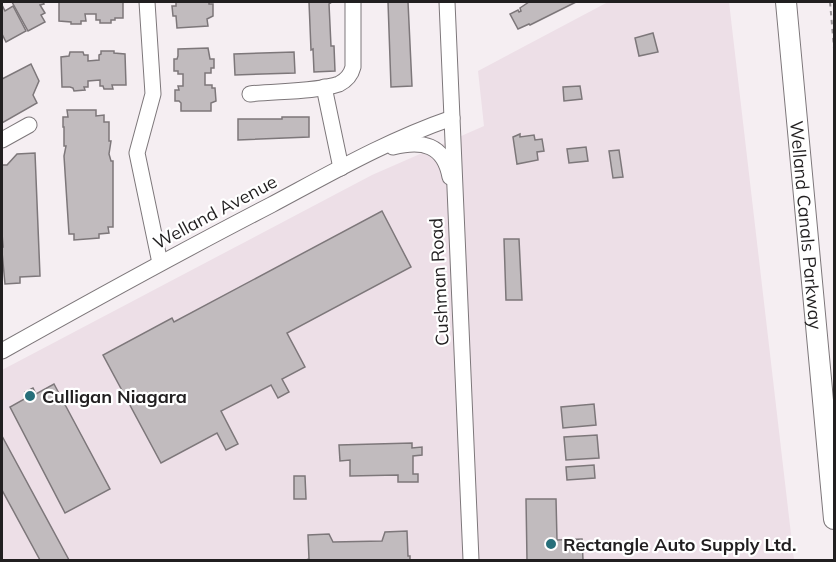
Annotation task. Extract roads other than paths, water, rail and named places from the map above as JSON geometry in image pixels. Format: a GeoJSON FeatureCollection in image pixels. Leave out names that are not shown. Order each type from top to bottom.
{"type":"FeatureCollection","features":[{"type":"Feature","properties":{"kind":"main road","name":"Welland Canals Parkway"},"geometry":{"type":"LineString","coordinates":[[786,2],[834,519]]}},
{"type":"Feature","properties":{"kind":"street"},"geometry":{"type":"LineString","coordinates":[[147,2],[153,94],[137,153],[160,263]]}},
{"type":"Feature","properties":{"kind":"street"},"geometry":{"type":"LineString","coordinates":[[250,94],[324,87],[340,83],[351,75],[353,2]]}},
{"type":"Feature","properties":{"kind":"street","name":"Cushman Road"},"geometry":{"type":"LineString","coordinates":[[447,2],[471,561]]}},
{"type":"Feature","properties":{"kind":"street"},"geometry":{"type":"LineString","coordinates":[[324,87],[341,168]]}},
{"type":"Feature","properties":{"kind":"street","name":"Welland Avenue"},"geometry":{"type":"LineString","coordinates":[[2,351],[160,263],[367,153],[410,132],[452,118]]}},
{"type":"Feature","properties":{"kind":"street"},"geometry":{"type":"LineString","coordinates":[[2,140],[29,125]]}},
{"type":"Feature","properties":{"kind":"street"},"geometry":{"type":"LineString","coordinates":[[367,153],[416,142],[430,147],[438,152],[448,169],[455,203]]}},
{"type":"Feature","properties":{"kind":"place","name":"Culligan Niagara"},"geometry":{"type":"Point","coordinates":[30,396]}},
{"type":"Feature","properties":{"kind":"place","name":"Rectangle Auto Supply Ltd."},"geometry":{"type":"Point","coordinates":[551,544]}}]}
